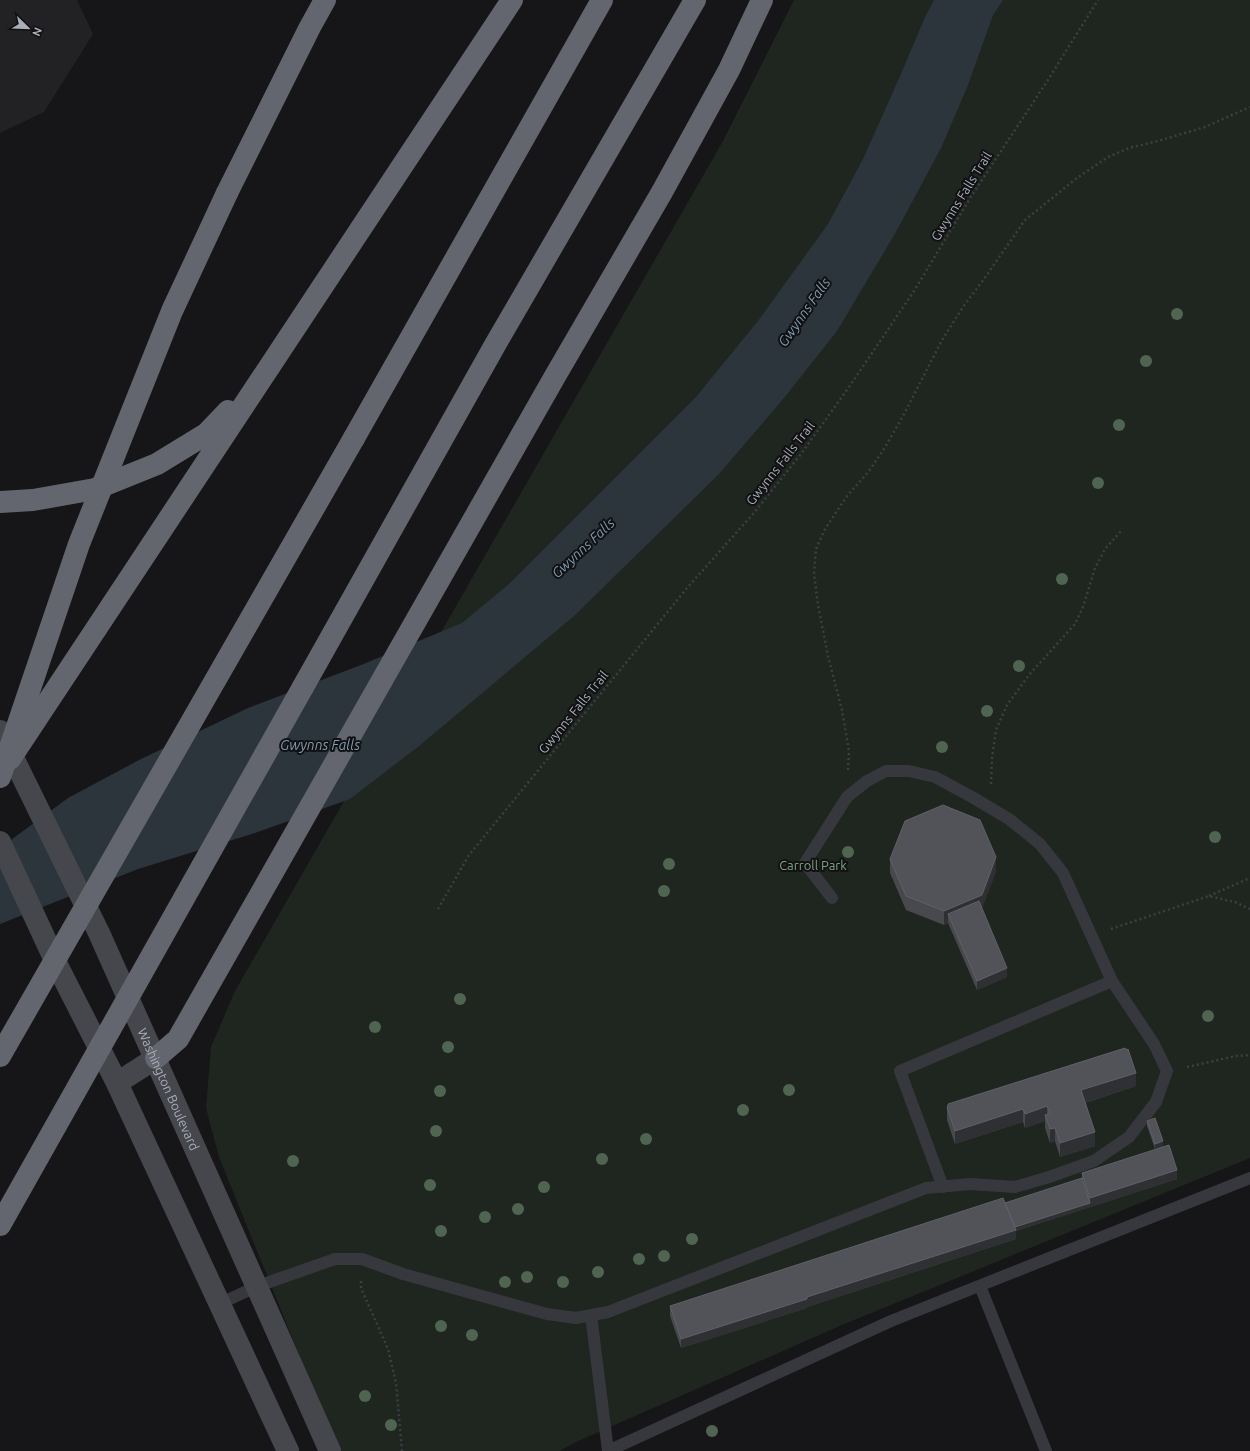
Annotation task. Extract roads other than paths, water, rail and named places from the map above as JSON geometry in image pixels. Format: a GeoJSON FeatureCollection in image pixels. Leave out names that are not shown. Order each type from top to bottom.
{"type":"FeatureCollection","features":[{"type":"Feature","properties":{"kind":"highway"},"geometry":{"type":"LineString","coordinates":[[0,775],[79,544],[172,311],[227,193],[325,0]]}},
{"type":"Feature","properties":{"kind":"highway"},"geometry":{"type":"LineString","coordinates":[[0,775],[512,0]]}},
{"type":"Feature","properties":{"kind":"highway"},"geometry":{"type":"LineString","coordinates":[[0,1056],[354,438],[602,0]]}},
{"type":"Feature","properties":{"kind":"highway"},"geometry":{"type":"LineString","coordinates":[[0,1226],[495,345],[695,0]]}},
{"type":"Feature","properties":{"kind":"highway"},"geometry":{"type":"LineString","coordinates":[[156,1058],[178,1039],[695,132],[729,70],[762,0]]}},
{"type":"Feature","properties":{"kind":"highway"},"geometry":{"type":"LineString","coordinates":[[0,502],[33,500],[95,489],[157,464],[206,434],[265,373]]}},
{"type":"Feature","properties":{"kind":"main road","name":"Washington Boulevard"},"geometry":{"type":"LineString","coordinates":[[0,731],[100,933],[330,1451]]}},
{"type":"Feature","properties":{"kind":"main road"},"geometry":{"type":"LineString","coordinates":[[0,842],[59,970],[117,1083],[218,1304],[288,1451]]}},
{"type":"Feature","properties":{"kind":"main road"},"geometry":{"type":"LineString","coordinates":[[117,1083],[156,1058]]}},
{"type":"Feature","properties":{"kind":"lane"},"geometry":{"type":"LineString","coordinates":[[218,1304],[258,1286],[335,1259],[362,1259],[403,1274],[548,1314],[576,1318],[608,1312],[926,1188],[970,1184],[1015,1187],[1094,1161],[1129,1137],[1156,1102],[1167,1071],[1154,1044],[1112,981],[1063,873],[1040,844],[1009,819],[972,797],[935,778],[909,771],[886,771],[867,781],[847,797],[805,863],[832,898]]}},
{"type":"Feature","properties":{"kind":"lane"},"geometry":{"type":"LineString","coordinates":[[943,1187],[900,1071],[1112,981]]}},
{"type":"Feature","properties":{"kind":"lane"},"geometry":{"type":"LineString","coordinates":[[591,1315],[608,1451],[891,1321],[1250,1178]]}},
{"type":"Feature","properties":{"kind":"lane"},"geometry":{"type":"LineString","coordinates":[[980,1286],[1046,1451]]}},
{"type":"Feature","properties":{"kind":"water","name":"Gwynns Falls"},"geometry":{"type":"Polygon","coordinates":[[[934,0],[1003,0],[993,15],[968,85],[941,148],[896,232],[837,331],[784,398],[719,474],[574,616],[419,746],[350,799],[255,833],[138,869],[0,924],[0,848],[68,798],[141,759],[248,708],[361,665],[462,623],[509,584],[696,397],[758,321],[828,224],[863,159],[925,17],[934,0]]]}},
{"type":"Feature","properties":{"kind":"park label","name":"Carroll Park"},"geometry":{"type":"Point","coordinates":[813,865]}}]}
